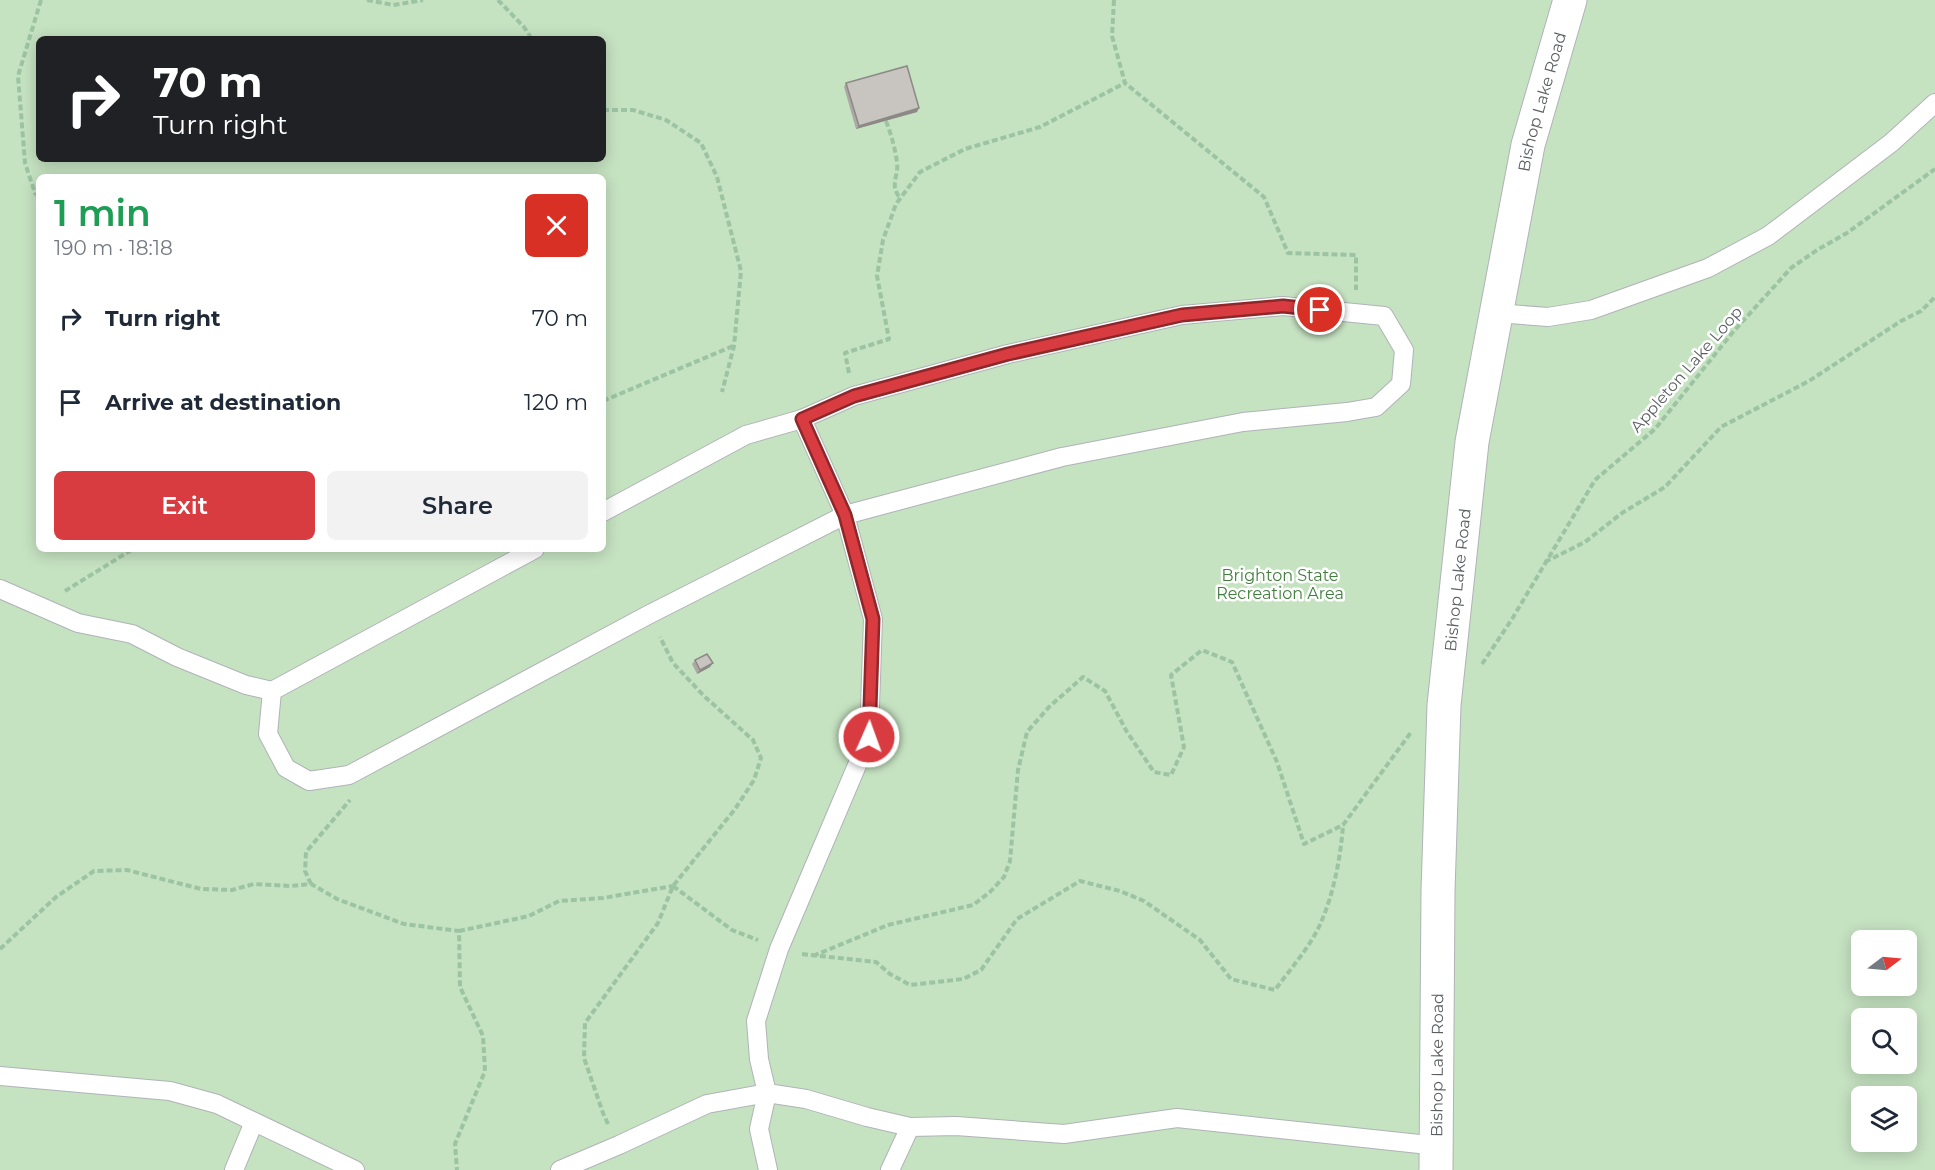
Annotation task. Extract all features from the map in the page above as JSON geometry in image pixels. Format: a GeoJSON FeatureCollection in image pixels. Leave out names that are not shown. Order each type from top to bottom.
{"type":"FeatureCollection","features":[{"type":"Feature","properties":{"kind":"street","name":"Bishop Lake Road"},"geometry":{"type":"LineString","coordinates":[[1437,1158],[1438,891],[1445,698],[1472,442],[1528,145],[1570,0]]}},
{"type":"Feature","properties":{"kind":"lane"},"geometry":{"type":"LineString","coordinates":[[1496,313],[1548,317],[1591,310],[1708,268],[1768,236],[1891,143],[1935,103]]}},
{"type":"Feature","properties":{"kind":"lane"},"geometry":{"type":"LineString","coordinates":[[272,691],[268,734],[286,768],[309,781],[349,776],[648,615],[845,515],[1062,457],[1243,422],[1376,407],[1401,384],[1404,350],[1384,316],[1283,306],[1182,315],[1008,354],[854,396],[802,419],[746,435],[606,510]]}},
{"type":"Feature","properties":{"kind":"lane"},"geometry":{"type":"LineString","coordinates":[[768,1170],[759,1129],[767,1093],[759,1059],[756,1021],[779,949],[869,737],[873,619],[845,515],[802,419]]}},
{"type":"Feature","properties":{"kind":"lane"},"geometry":{"type":"LineString","coordinates":[[0,590],[78,623],[132,634],[177,657],[246,685],[272,691],[529,552]]}},
{"type":"Feature","properties":{"kind":"lane"},"geometry":{"type":"LineString","coordinates":[[0,1076],[170,1091],[217,1104],[355,1170]]}},
{"type":"Feature","properties":{"kind":"lane"},"geometry":{"type":"LineString","coordinates":[[560,1170],[707,1104],[767,1093],[806,1099],[910,1127],[956,1126],[1064,1134],[1177,1118],[1313,1134],[1437,1158]]}},
{"type":"Feature","properties":{"kind":"lane"},"geometry":{"type":"LineString","coordinates":[[234,1170],[254,1122]]}},
{"type":"Feature","properties":{"kind":"lane"},"geometry":{"type":"LineString","coordinates":[[890,1170],[910,1127]]}},
{"type":"Feature","properties":{"kind":"path"},"geometry":{"type":"LineString","coordinates":[[36,194],[25,163],[18,76],[41,0]]}},
{"type":"Feature","properties":{"kind":"path"},"geometry":{"type":"LineString","coordinates":[[367,0],[393,5],[423,0]]}},
{"type":"Feature","properties":{"kind":"path"},"geometry":{"type":"LineString","coordinates":[[498,0],[530,36]]}},
{"type":"Feature","properties":{"kind":"path"},"geometry":{"type":"LineString","coordinates":[[1114,0],[1112,36],[1125,83],[1264,197],[1288,253],[1356,255],[1356,313]]}},
{"type":"Feature","properties":{"kind":"path"},"geometry":{"type":"LineString","coordinates":[[854,396],[845,353],[889,339],[877,276],[883,240],[896,204],[920,172],[965,149],[1040,127],[1125,83]]}},
{"type":"Feature","properties":{"kind":"path"},"geometry":{"type":"LineString","coordinates":[[606,110],[633,110],[666,120],[701,143],[717,177],[741,271],[734,346],[722,392]]}},
{"type":"Feature","properties":{"kind":"path"},"geometry":{"type":"LineString","coordinates":[[886,121],[898,165],[894,185],[895,192],[900,198]]}},
{"type":"Feature","properties":{"kind":"path","name":"Appleton Lake Loop"},"geometry":{"type":"LineString","coordinates":[[1935,170],[1847,233],[1791,268],[1733,332],[1655,429],[1595,480],[1545,562],[1585,542],[1622,513],[1665,487],[1721,427],[1809,381],[1901,321],[1921,311],[1935,297]]}},
{"type":"Feature","properties":{"kind":"path"},"geometry":{"type":"LineString","coordinates":[[606,400],[734,346]]}},
{"type":"Feature","properties":{"kind":"path"},"geometry":{"type":"LineString","coordinates":[[40,607],[128,552]]}},
{"type":"Feature","properties":{"kind":"path"},"geometry":{"type":"LineString","coordinates":[[619,1145],[603,1113],[584,1058],[585,1023],[658,923],[673,886],[735,809],[754,780],[761,758],[753,740],[705,697],[673,663],[648,615]]}},
{"type":"Feature","properties":{"kind":"path"},"geometry":{"type":"LineString","coordinates":[[0,949],[56,897],[94,871],[127,870],[201,889],[232,890],[254,884],[291,886],[310,884],[338,899],[404,924],[459,931],[530,916],[559,901],[603,898],[673,886],[732,930],[779,949],[813,956],[876,962],[890,974],[910,985],[963,979],[981,970],[1017,919],[1080,881],[1120,891],[1144,901],[1200,940],[1231,979],[1275,990],[1322,921],[1341,853],[1343,825],[1304,844],[1277,762],[1232,662],[1202,650],[1171,675],[1184,747],[1171,775],[1154,772],[1127,732],[1105,691],[1083,677],[1048,707],[1027,732],[1018,770],[1010,861],[1005,877],[973,905],[888,925],[813,956]]}},
{"type":"Feature","properties":{"kind":"path"},"geometry":{"type":"LineString","coordinates":[[310,884],[305,871],[306,852],[353,796],[349,776]]}},
{"type":"Feature","properties":{"kind":"path"},"geometry":{"type":"LineString","coordinates":[[457,1170],[455,1144],[485,1071],[483,1036],[460,987],[459,931]]}},
{"type":"Feature","properties":{"kind":"green space","name":"Brighton State Recreation Area"},"geometry":{"type":"Polygon","coordinates":[[[0,0],[1935,0],[1935,1170],[0,1170],[0,0]]]}},
{"type":"Feature","properties":{"kind":"building"},"geometry":{"type":"Polygon","coordinates":[[[907,66],[919,108],[859,126],[846,83],[907,66]]]}},
{"type":"Feature","properties":{"kind":"building"},"geometry":{"type":"Polygon","coordinates":[[[707,654],[713,663],[700,670],[695,660],[707,654]]]}},
{"type":"Feature","properties":{"kind":"route"},"geometry":{"type":"LineString","coordinates":[[869,737],[873,619],[845,515],[802,419],[854,396],[1008,354],[1182,315],[1283,306],[1320,310]]}}]}
